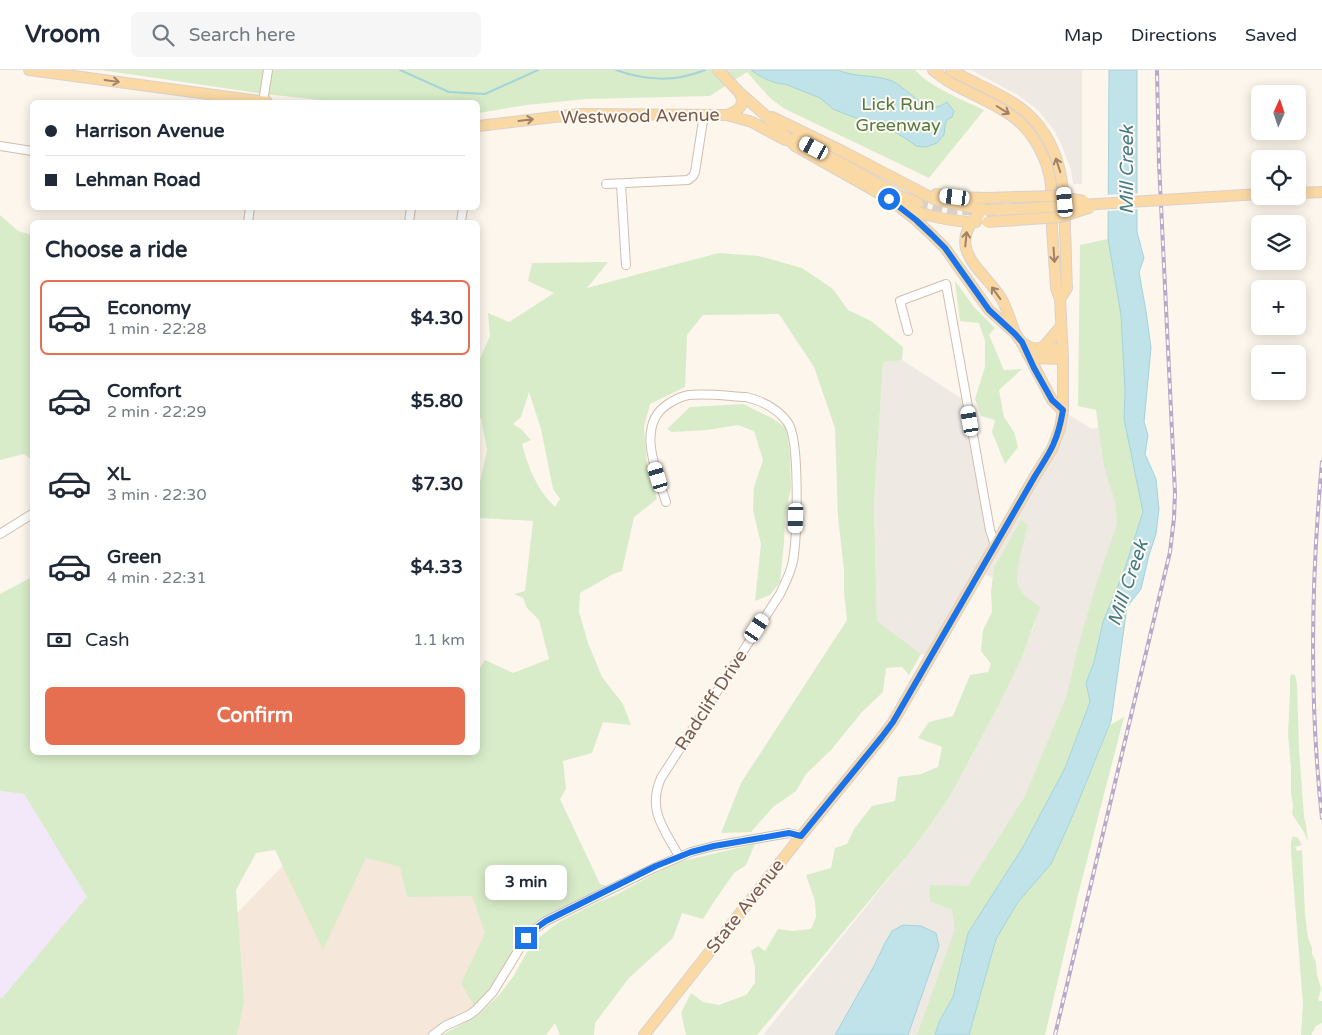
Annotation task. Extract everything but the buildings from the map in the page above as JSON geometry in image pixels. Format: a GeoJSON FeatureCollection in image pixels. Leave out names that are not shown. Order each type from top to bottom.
{"type":"FeatureCollection","features":[{"type":"Feature","properties":{"kind":"main road"},"geometry":{"type":"LineString","coordinates":[[29,70],[249,100]]}},
{"type":"Feature","properties":{"kind":"main road"},"geometry":{"type":"LineString","coordinates":[[718,70],[795,146]]}},
{"type":"Feature","properties":{"kind":"main road","name":"State Avenue"},"geometry":{"type":"LineString","coordinates":[[644,1035],[893,722],[1035,476],[1052,450],[1060,428],[1063,410],[1060,299],[1056,288],[1051,184],[1046,163],[1035,141],[1025,127],[1014,117],[992,103],[950,83],[932,70]]}},
{"type":"Feature","properties":{"kind":"main road","name":"State Avenue"},"geometry":{"type":"LineString","coordinates":[[951,70],[1002,96],[1021,109],[1036,123],[1053,149],[1062,175],[1065,202],[1066,288],[1060,299]]}},
{"type":"Feature","properties":{"kind":"main road"},"geometry":{"type":"LineString","coordinates":[[727,114],[736,111],[741,106],[742,99],[739,92]]}},
{"type":"Feature","properties":{"kind":"main road","name":"Westwood Avenue"},"geometry":{"type":"LineString","coordinates":[[480,126],[579,114],[727,114],[752,122],[889,199]]}},
{"type":"Feature","properties":{"kind":"main road"},"geometry":{"type":"LineString","coordinates":[[764,114],[844,152],[908,186],[922,196],[970,208],[999,210]]}},
{"type":"Feature","properties":{"kind":"main road"},"geometry":{"type":"LineString","coordinates":[[780,130],[902,196],[986,198],[1054,196],[1102,205]]}},
{"type":"Feature","properties":{"kind":"main road"},"geometry":{"type":"LineString","coordinates":[[1306,192],[1322,192]]}},
{"type":"Feature","properties":{"kind":"main road"},"geometry":{"type":"LineString","coordinates":[[928,214],[951,216],[999,210],[1251,195]]}},
{"type":"Feature","properties":{"kind":"main road"},"geometry":{"type":"LineString","coordinates":[[1015,334],[1001,299],[969,257],[965,246],[971,222],[982,212],[1251,195]]}},
{"type":"Feature","properties":{"kind":"main road"},"geometry":{"type":"LineString","coordinates":[[889,199],[907,208],[928,214],[950,220],[971,222],[1060,217],[1102,205]]}},
{"type":"Feature","properties":{"kind":"main road"},"geometry":{"type":"LineString","coordinates":[[889,199],[916,220],[945,248],[989,310],[1022,342],[1052,400],[1063,410]]}},
{"type":"Feature","properties":{"kind":"main road"},"geometry":{"type":"LineString","coordinates":[[1041,349],[1050,342],[1054,334],[1061,328]]}},
{"type":"Feature","properties":{"kind":"main road"},"geometry":{"type":"LineString","coordinates":[[1022,342],[1032,348],[1062,354]]}},
{"type":"Feature","properties":{"kind":"main road"},"geometry":{"type":"LineString","coordinates":[[1028,353],[1034,358],[1062,354]]}},
{"type":"Feature","properties":{"kind":"street"},"geometry":{"type":"LineString","coordinates":[[264,100],[268,70]]}},
{"type":"Feature","properties":{"kind":"street"},"geometry":{"type":"LineString","coordinates":[[606,184],[685,181],[691,178],[695,172],[704,114]]}},
{"type":"Feature","properties":{"kind":"street"},"geometry":{"type":"LineString","coordinates":[[0,146],[30,151]]}},
{"type":"Feature","properties":{"kind":"street"},"geometry":{"type":"LineString","coordinates":[[621,184],[626,265]]}},
{"type":"Feature","properties":{"kind":"street"},"geometry":{"type":"LineString","coordinates":[[908,331],[900,301],[946,284],[990,530],[995,546]]}},
{"type":"Feature","properties":{"kind":"street","name":"Radcliff Drive"},"geometry":{"type":"LineString","coordinates":[[666,502],[654,464],[650,439],[655,418],[661,409],[669,403],[688,395],[746,397],[756,399],[773,408],[789,425],[793,440],[796,472],[794,554],[790,571],[780,594],[657,786],[655,805],[657,814],[678,856]]}},
{"type":"Feature","properties":{"kind":"street"},"geometry":{"type":"LineString","coordinates":[[0,534],[30,515]]}},
{"type":"Feature","properties":{"kind":"street"},"geometry":{"type":"LineString","coordinates":[[432,1035],[476,1010],[493,992],[526,938],[539,925],[678,856],[714,846],[789,833],[801,836]]}},
{"type":"Feature","properties":{"kind":"shaded area"},"geometry":{"type":"Polygon","coordinates":[[[971,70],[1082,70],[1082,184],[1073,184],[1071,170],[1061,144],[1055,132],[1039,111],[1018,95],[971,70]]]}},
{"type":"Feature","properties":{"kind":"shaded area"},"geometry":{"type":"Polygon","coordinates":[[[902,360],[967,402],[990,530],[1004,531],[1052,449],[1063,411],[1092,429],[1124,419],[1143,512],[935,1035],[763,1035],[911,851],[941,810],[1003,697],[1023,655],[1035,623],[1010,585],[980,572],[931,656],[921,654],[877,621],[874,504],[883,362],[902,360]]]}},
{"type":"Feature","properties":{"kind":"shaded area"},"geometry":{"type":"Polygon","coordinates":[[[0,791],[24,794],[88,897],[2,998],[0,998],[0,791]]]}},
{"type":"Feature","properties":{"kind":"shaded area"},"geometry":{"type":"Polygon","coordinates":[[[459,826],[506,972],[476,1010],[433,1035],[122,1035],[121,1033],[297,851],[459,826]]]}},
{"type":"Feature","properties":{"kind":"green space","name":"Lick Run Greenway"},"geometry":{"type":"Polygon","coordinates":[[[101,70],[915,70],[929,82],[984,110],[929,178],[785,109],[770,98],[747,72],[710,96],[586,99],[527,105],[480,113],[480,100],[320,100],[265,94],[101,70]]]}},
{"type":"Feature","properties":{"kind":"green space"},"geometry":{"type":"Polygon","coordinates":[[[0,215],[18,231],[30,234],[30,458],[24,454],[0,460],[0,215]]]}},
{"type":"Feature","properties":{"kind":"green space"},"geometry":{"type":"Polygon","coordinates":[[[1108,239],[1121,315],[1125,391],[1124,419],[1143,512],[1124,571],[1103,622],[1094,662],[1086,683],[1090,702],[1065,768],[1023,847],[968,933],[953,997],[939,1022],[935,1035],[917,1035],[955,929],[952,910],[930,901],[930,885],[968,886],[1025,796],[1067,695],[1078,647],[1095,588],[1117,524],[1115,502],[1104,467],[1096,410],[1078,406],[1080,245],[1108,239]]]}},
{"type":"Feature","properties":{"kind":"green space"},"geometry":{"type":"Polygon","coordinates":[[[719,253],[759,256],[802,268],[833,289],[848,310],[871,321],[903,347],[902,360],[883,362],[874,504],[877,621],[921,654],[909,675],[902,667],[886,668],[883,692],[862,712],[831,750],[806,774],[796,791],[773,807],[751,832],[721,833],[741,783],[847,620],[838,517],[835,428],[814,367],[779,314],[703,315],[687,335],[685,387],[650,404],[644,427],[647,464],[657,499],[634,517],[622,571],[613,574],[580,593],[579,612],[588,643],[602,677],[623,704],[631,725],[603,722],[592,753],[563,761],[566,789],[560,799],[600,884],[613,888],[539,925],[476,1010],[461,983],[485,933],[472,896],[407,897],[400,867],[366,858],[323,950],[275,850],[256,853],[236,890],[244,1002],[237,1035],[0,1035],[0,998],[2,998],[87,897],[24,794],[0,791],[0,594],[30,578],[30,755],[480,755],[480,668],[485,660],[513,673],[549,659],[539,620],[527,608],[523,598],[514,594],[525,591],[533,521],[480,519],[480,481],[487,450],[480,418],[480,358],[490,336],[488,313],[509,322],[554,293],[528,281],[532,263],[608,262],[587,288],[719,253]],[[529,392],[521,417],[513,424],[521,429],[531,440],[522,444],[527,461],[538,486],[555,507],[560,499],[553,489],[541,429],[529,392]]]}},
{"type":"Feature","properties":{"kind":"green space"},"geometry":{"type":"Polygon","coordinates":[[[955,281],[974,307],[995,328],[989,335],[1004,370],[1022,369],[999,390],[1004,417],[1014,432],[1018,447],[1005,464],[992,432],[995,420],[981,416],[975,399],[985,367],[985,341],[979,323],[960,321],[955,281]]]}},
{"type":"Feature","properties":{"kind":"green space"},"geometry":{"type":"Polygon","coordinates":[[[743,404],[772,418],[786,428],[790,455],[791,488],[785,517],[780,582],[770,595],[755,601],[761,544],[753,510],[754,487],[763,460],[754,431],[738,425],[707,430],[672,432],[667,429],[690,407],[743,404]]]}},
{"type":"Feature","properties":{"kind":"green space"},"geometry":{"type":"Polygon","coordinates":[[[1021,520],[1028,525],[1017,572],[1018,585],[1024,595],[1040,607],[1023,655],[1003,697],[941,810],[911,851],[757,1035],[686,1035],[681,1013],[691,993],[703,1002],[719,1005],[746,995],[755,983],[755,967],[751,951],[758,946],[765,951],[778,929],[792,931],[811,929],[816,917],[815,901],[806,875],[831,868],[835,848],[847,844],[854,829],[872,806],[895,801],[898,777],[921,774],[938,767],[942,747],[918,738],[929,722],[953,716],[970,675],[988,672],[991,664],[981,651],[983,630],[992,612],[991,592],[994,568],[1021,520]]]}},
{"type":"Feature","properties":{"kind":"green space"},"geometry":{"type":"Polygon","coordinates":[[[1292,674],[1295,675],[1297,684],[1299,749],[1304,817],[1308,842],[1292,814],[1288,735],[1290,677],[1292,674]]]}},
{"type":"Feature","properties":{"kind":"green space"},"geometry":{"type":"Polygon","coordinates":[[[1124,717],[1078,895],[1045,1035],[969,1035],[996,939],[1018,902],[1051,864],[1110,725],[1124,717]]]}},
{"type":"Feature","properties":{"kind":"green space"},"geometry":{"type":"Polygon","coordinates":[[[1293,836],[1298,838],[1302,845],[1295,847],[1297,851],[1302,850],[1308,938],[1316,962],[1321,988],[1318,998],[1319,1001],[1322,1001],[1322,1023],[1316,1026],[1311,1035],[1301,1035],[1303,1004],[1291,853],[1293,836]]]}},
{"type":"Feature","properties":{"kind":"green space"},"geometry":{"type":"Polygon","coordinates":[[[755,844],[746,865],[734,873],[703,919],[682,913],[673,938],[629,978],[595,1023],[594,1035],[560,1035],[555,1023],[546,1035],[442,1035],[478,1015],[499,995],[513,977],[532,943],[559,922],[616,895],[674,863],[755,844]]]}},
{"type":"Feature","properties":{"kind":"water"},"geometry":{"type":"Polygon","coordinates":[[[751,70],[838,70],[851,74],[879,77],[892,81],[921,102],[934,107],[947,102],[954,111],[952,117],[947,120],[944,135],[937,143],[926,147],[916,146],[888,128],[833,109],[820,98],[785,84],[767,80],[751,70]]]}},
{"type":"Feature","properties":{"kind":"water","name":"Mill Creek"},"geometry":{"type":"Polygon","coordinates":[[[1109,70],[1137,70],[1137,232],[1144,258],[1139,272],[1151,348],[1144,422],[1148,435],[1145,454],[1156,479],[1159,509],[1156,534],[1141,589],[1127,607],[1111,721],[1073,815],[1051,864],[1018,902],[996,939],[969,1035],[935,1035],[939,1022],[953,997],[968,933],[1023,847],[1065,768],[1090,702],[1086,683],[1094,662],[1103,622],[1124,571],[1143,512],[1124,419],[1125,391],[1121,315],[1108,239],[1109,70]]]}},
{"type":"Feature","properties":{"kind":"water"},"geometry":{"type":"Polygon","coordinates":[[[903,925],[921,926],[936,933],[939,946],[908,1035],[835,1035],[892,931],[903,925]]]}},
{"type":"Feature","properties":{"kind":"pier"},"geometry":{"type":"Polygon","coordinates":[[[1140,193],[1140,209],[1106,211],[1106,195],[1140,193]]]}},
{"type":"Feature","properties":{"kind":"waterway"},"geometry":{"type":"LineString","coordinates":[[400,70],[449,92],[485,94],[538,70]]}},
{"type":"Feature","properties":{"kind":"waterway"},"geometry":{"type":"LineString","coordinates":[[616,70],[627,74],[661,79],[683,77],[705,70]]}},
{"type":"Feature","properties":{"kind":"tunnel"},"geometry":{"type":"LineString","coordinates":[[918,203],[952,210],[973,210]]}},
{"type":"Feature","properties":{"kind":"railway"},"geometry":{"type":"LineString","coordinates":[[1055,1035],[1170,552],[1174,518],[1175,493],[1159,163],[1157,70]]}},
{"type":"Feature","properties":{"kind":"railway"},"geometry":{"type":"LineString","coordinates":[[1322,462],[1318,507],[1313,640],[1315,729],[1322,818]]}},
{"type":"Feature","properties":{"kind":"route"},"geometry":{"type":"LineString","coordinates":[[526,938],[546,921],[678,856],[714,846],[789,833],[801,836],[893,722],[1035,476],[1052,450],[1060,428],[1063,410],[1052,400],[1022,342],[989,310],[945,248],[916,220],[889,199]]}}]}
